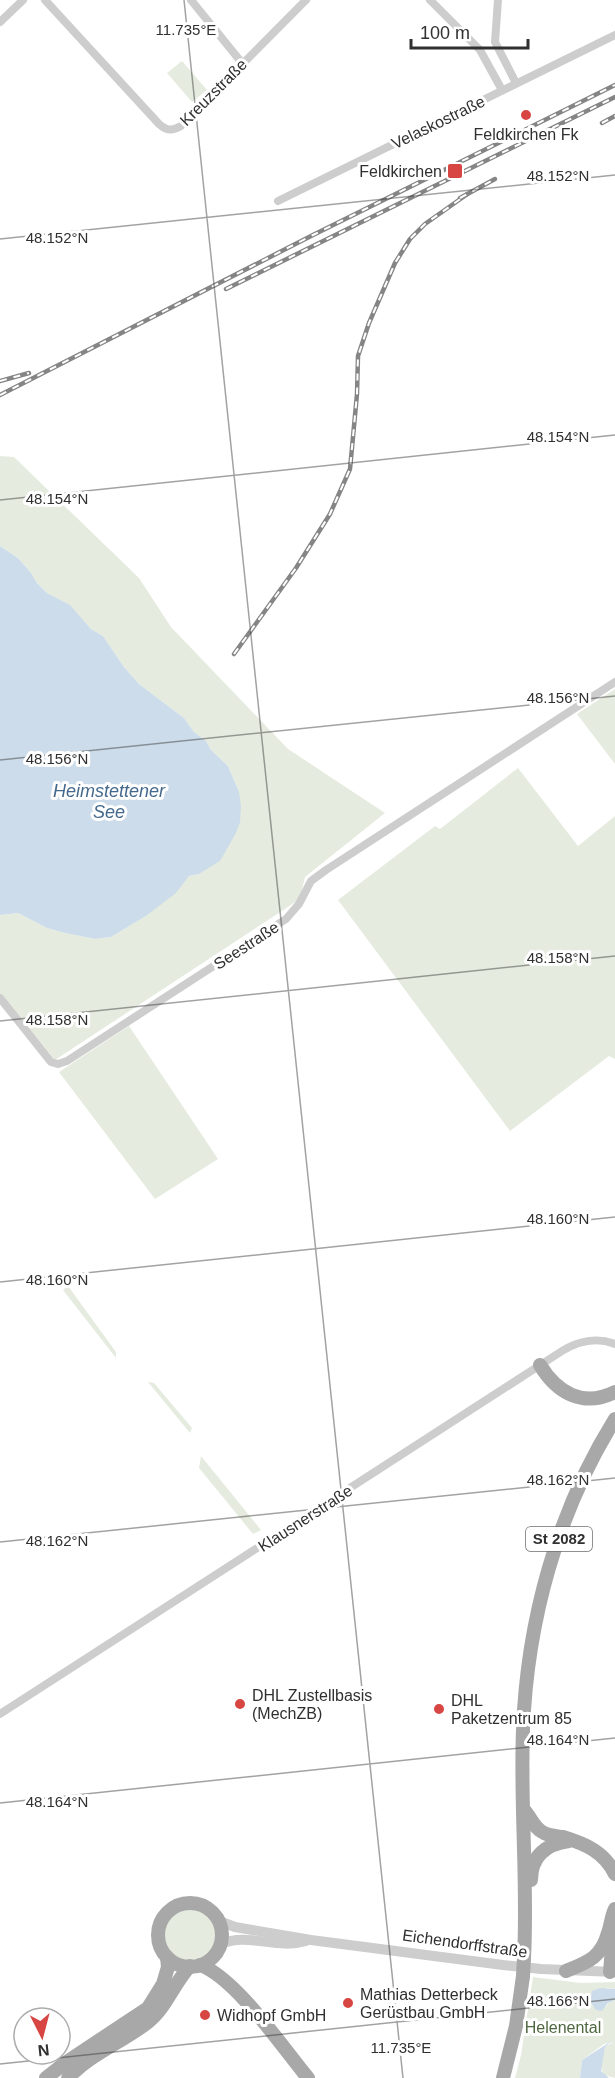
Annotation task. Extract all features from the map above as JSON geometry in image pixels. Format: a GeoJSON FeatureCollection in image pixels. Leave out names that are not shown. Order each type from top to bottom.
{"type":"FeatureCollection","features":[{"type":"Feature","properties":{"kind":"main road"},"geometry":{"type":"LineString","coordinates":[[540,1365],[552,1383],[560,1390],[573,1395],[586,1398],[615,1392]]}},
{"type":"Feature","properties":{"kind":"main road","name":"St 2082"},"geometry":{"type":"LineString","coordinates":[[503,2078],[516,2026],[523,1976],[525,1691],[539,1606],[560,1534],[576,1493],[615,1419]]}},
{"type":"Feature","properties":{"kind":"main road"},"geometry":{"type":"LineString","coordinates":[[523,1809],[537,1828],[545,1833],[596,1850],[604,1857],[615,1874]]}},
{"type":"Feature","properties":{"kind":"main road"},"geometry":{"type":"LineString","coordinates":[[525,1913],[529,1903],[533,1863],[538,1855],[552,1845],[574,1841]]}},
{"type":"Feature","properties":{"kind":"main road"},"geometry":{"type":"LineString","coordinates":[[46,2078],[148,2008],[163,1984],[168,1966],[167,1957],[160,1944],[159,1930],[165,1916],[173,1908],[182,1904],[201,1905],[215,1914],[222,1930],[219,1948],[232,1986]]}},
{"type":"Feature","properties":{"kind":"main road"},"geometry":{"type":"LineString","coordinates":[[566,1971],[589,1962],[598,1954],[609,1933],[615,1910]]}},
{"type":"Feature","properties":{"kind":"main road"},"geometry":{"type":"LineString","coordinates":[[612,1972],[615,1922]]}},
{"type":"Feature","properties":{"kind":"main road"},"geometry":{"type":"LineString","coordinates":[[68,2078],[80,2067],[149,2021],[165,2002],[178,1980],[195,1966],[207,1962],[219,1948]]}},
{"type":"Feature","properties":{"kind":"main road"},"geometry":{"type":"LineString","coordinates":[[167,1957],[178,1964],[210,1969],[232,1986],[308,2078]]}},
{"type":"Feature","properties":{"kind":"street"},"geometry":{"type":"LineString","coordinates":[[0,22],[23,0]]}},
{"type":"Feature","properties":{"kind":"street","name":"Kreuzstraße"},"geometry":{"type":"LineString","coordinates":[[45,0],[159,124],[169,130],[175,130],[181,126],[305,1]]}},
{"type":"Feature","properties":{"kind":"street"},"geometry":{"type":"LineString","coordinates":[[190,0],[242,63]]}},
{"type":"Feature","properties":{"kind":"street"},"geometry":{"type":"LineString","coordinates":[[430,0],[480,50],[502,90]]}},
{"type":"Feature","properties":{"kind":"street"},"geometry":{"type":"LineString","coordinates":[[498,0],[495,42],[516,83]]}},
{"type":"Feature","properties":{"kind":"street","name":"Velaskostraße"},"geometry":{"type":"LineString","coordinates":[[278,201],[615,34]]}},
{"type":"Feature","properties":{"kind":"street"},"geometry":{"type":"LineString","coordinates":[[480,50],[495,42]]}},
{"type":"Feature","properties":{"kind":"street","name":"Seestraße"},"geometry":{"type":"LineString","coordinates":[[0,998],[51,1062],[58,1064],[67,1061],[286,919],[299,904],[311,882],[326,870],[615,682]]}},
{"type":"Feature","properties":{"kind":"street","name":"Klausnerstraße"},"geometry":{"type":"LineString","coordinates":[[0,1714],[562,1351],[578,1343],[601,1341],[615,1344]]}},
{"type":"Feature","properties":{"kind":"street","name":"Eichendorffstraße"},"geometry":{"type":"LineString","coordinates":[[219,1922],[235,1928],[311,1940],[503,1965],[566,1971],[612,1972]]}},
{"type":"Feature","properties":{"kind":"street","name":"Eichendorffstraße"},"geometry":{"type":"LineString","coordinates":[[219,1948],[235,1939],[286,1945],[311,1940]]}},
{"type":"Feature","properties":{"kind":"green space"},"geometry":{"type":"Polygon","coordinates":[[[182,61],[207,90],[192,102],[167,73],[182,61]]]}},
{"type":"Feature","properties":{"kind":"green space"},"geometry":{"type":"Polygon","coordinates":[[[0,456],[14,457],[139,578],[171,627],[288,749],[385,813],[305,877],[297,901],[55,1060],[0,993],[0,915],[18,913],[47,928],[65,933],[95,939],[111,937],[146,916],[189,876],[199,874],[239,792],[228,766],[211,750],[206,741],[194,732],[184,718],[139,684],[103,636],[91,629],[69,605],[47,593],[18,558],[0,546],[0,456]]]}},
{"type":"Feature","properties":{"kind":"green space"},"geometry":{"type":"Polygon","coordinates":[[[615,689],[615,764],[577,714],[615,689]]]}},
{"type":"Feature","properties":{"kind":"green space"},"geometry":{"type":"Polygon","coordinates":[[[518,768],[578,846],[615,816],[615,1059],[609,1056],[510,1131],[338,900],[435,826],[440,829],[518,768]]]}},
{"type":"Feature","properties":{"kind":"green space"},"geometry":{"type":"Polygon","coordinates":[[[129,1026],[218,1159],[155,1199],[59,1072],[129,1026]]]}},
{"type":"Feature","properties":{"kind":"green space"},"geometry":{"type":"Polygon","coordinates":[[[68,1286],[116,1352],[116,1358],[63,1290],[68,1286]]]}},
{"type":"Feature","properties":{"kind":"green space"},"geometry":{"type":"Polygon","coordinates":[[[148,1382],[154,1383],[192,1428],[190,1433],[148,1382]]]}},
{"type":"Feature","properties":{"kind":"green space"},"geometry":{"type":"Polygon","coordinates":[[[201,1456],[261,1530],[253,1534],[199,1468],[201,1456]]]}},
{"type":"Feature","properties":{"kind":"green space"},"geometry":{"type":"Polygon","coordinates":[[[190,1907],[201,1909],[210,1915],[216,1924],[218,1935],[216,1946],[210,1955],[201,1961],[190,1963],[179,1961],[170,1955],[164,1946],[162,1935],[164,1924],[170,1915],[179,1909],[190,1907]]]}},
{"type":"Feature","properties":{"kind":"green space","name":"Helenental"},"geometry":{"type":"Polygon","coordinates":[[[533,1977],[581,1983],[615,1982],[615,1989],[606,1988],[606,2008],[608,2003],[615,2000],[615,2078],[604,2075],[600,2066],[605,2047],[613,2042],[604,2044],[582,2060],[580,2078],[515,2078],[521,2055],[533,1977]]]}},
{"type":"Feature","properties":{"kind":"water","name":"Heimstettener See"},"geometry":{"type":"Polygon","coordinates":[[[0,546],[18,558],[47,593],[70,605],[91,629],[103,636],[139,684],[184,718],[194,732],[206,741],[211,750],[228,766],[239,792],[240,822],[220,861],[199,874],[189,876],[176,893],[146,916],[111,937],[95,939],[65,933],[47,928],[18,913],[0,915],[0,546]]]}},
{"type":"Feature","properties":{"kind":"water"},"geometry":{"type":"Polygon","coordinates":[[[600,1988],[615,1989],[615,2000],[608,2003],[602,2011],[596,2010],[590,2001],[592,1991],[600,1988]]]}},
{"type":"Feature","properties":{"kind":"water"},"geometry":{"type":"Polygon","coordinates":[[[613,2040],[605,2047],[601,2071],[609,2078],[580,2078],[582,2060],[613,2040]]]}},
{"type":"Feature","properties":{"kind":"railway"},"geometry":{"type":"LineString","coordinates":[[0,395],[313,235],[615,85]]}},
{"type":"Feature","properties":{"kind":"railway"},"geometry":{"type":"LineString","coordinates":[[226,289],[615,97]]}},
{"type":"Feature","properties":{"kind":"railway"},"geometry":{"type":"LineString","coordinates":[[602,123],[615,116]]}},
{"type":"Feature","properties":{"kind":"railway"},"geometry":{"type":"LineString","coordinates":[[460,198],[495,179]]}},
{"type":"Feature","properties":{"kind":"railway"},"geometry":{"type":"LineString","coordinates":[[234,654],[296,568],[330,514],[350,469],[358,356],[369,323],[395,263],[410,239],[425,224],[466,195]]}},
{"type":"Feature","properties":{"kind":"railway"},"geometry":{"type":"LineString","coordinates":[[0,381],[29,373]]}},
{"type":"Feature","properties":{"kind":"place","name":"Feldkirchen Fk"},"geometry":{"type":"Point","coordinates":[526,115]}},
{"type":"Feature","properties":{"kind":"place","name":"Feldkirchen"},"geometry":{"type":"Point","coordinates":[455,171]}},
{"type":"Feature","properties":{"kind":"place","name":"DHL Zustellbasis (MechZB)"},"geometry":{"type":"Point","coordinates":[240,1704]}},
{"type":"Feature","properties":{"kind":"place","name":"DHL Paketzentrum 85"},"geometry":{"type":"Point","coordinates":[439,1709]}},
{"type":"Feature","properties":{"kind":"place","name":"Mathias Detterbeck Gerüstbau GmbH"},"geometry":{"type":"Point","coordinates":[348,2003]}},
{"type":"Feature","properties":{"kind":"place","name":"Widhopf GmbH"},"geometry":{"type":"Point","coordinates":[205,2015]}}]}
